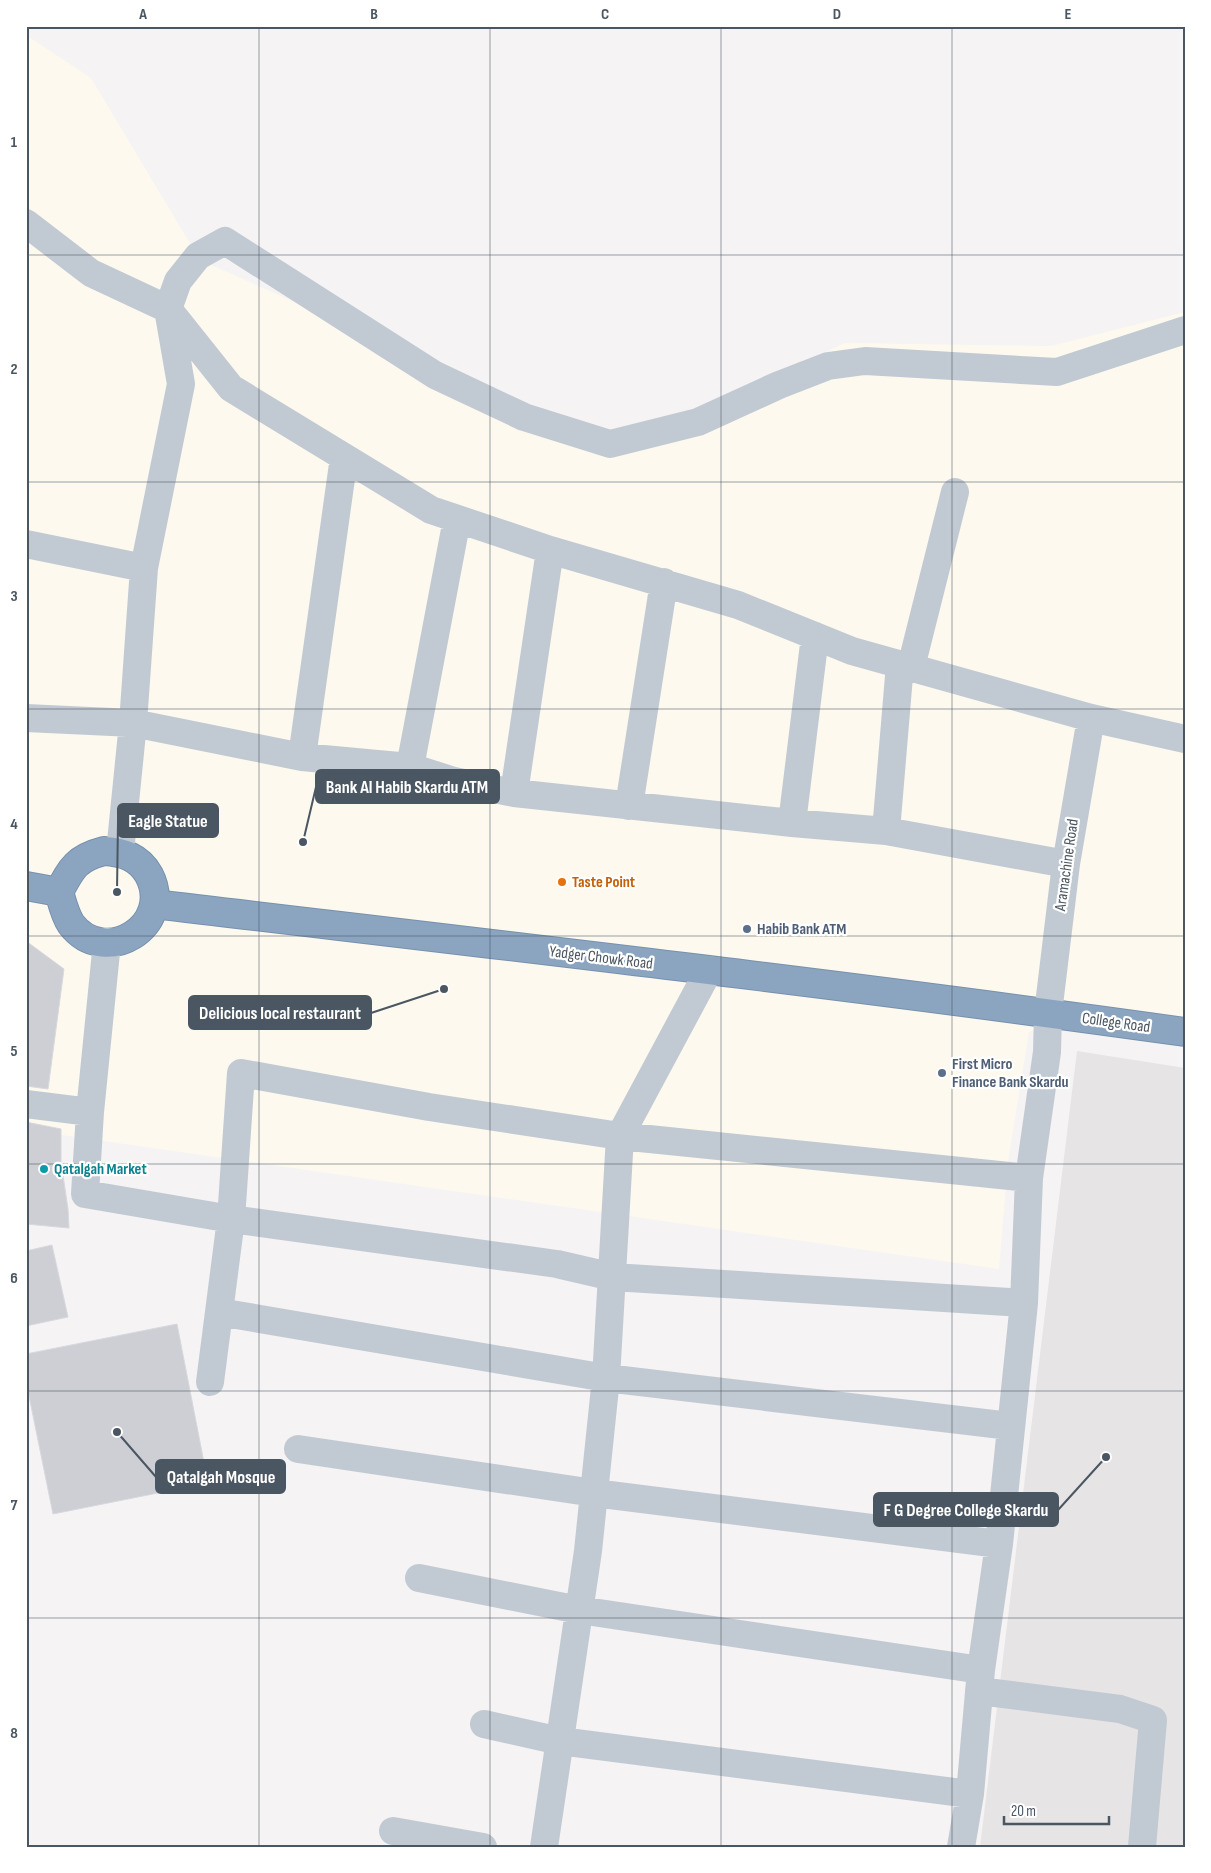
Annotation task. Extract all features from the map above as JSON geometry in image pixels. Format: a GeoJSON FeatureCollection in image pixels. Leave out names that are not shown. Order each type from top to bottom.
{"type":"FeatureCollection","features":[{"type":"Feature","properties":{"kind":"highway"},"geometry":{"type":"LineString","coordinates":[[104,851],[120,852],[134,858],[145,868],[152,882],[154,904],[145,926],[132,937],[116,942],[99,942],[83,935],[71,924],[59,892],[76,864],[89,855],[104,851]]}},
{"type":"Feature","properties":{"kind":"highway"},"geometry":{"type":"LineString","coordinates":[[26,886],[59,892]]}},
{"type":"Feature","properties":{"kind":"highway","name":"Yadger Chowk Road"},"geometry":{"type":"LineString","coordinates":[[154,904],[709,970],[1048,1013]]}},
{"type":"Feature","properties":{"kind":"highway","name":"College Road"},"geometry":{"type":"LineString","coordinates":[[1048,1013],[1185,1032]]}},
{"type":"Feature","properties":{"kind":"street"},"geometry":{"type":"LineString","coordinates":[[26,223],[91,273],[168,309],[231,388],[432,510],[550,550],[738,605],[852,651],[1091,718],[1185,739]]}},
{"type":"Feature","properties":{"kind":"street"},"geometry":{"type":"LineString","coordinates":[[120,852],[133,723],[144,568],[181,384],[168,309],[178,280],[198,256],[225,241],[435,375],[524,417],[610,444],[698,422],[779,384],[828,366],[865,361],[1057,372],[1185,330]]}},
{"type":"Feature","properties":{"kind":"street"},"geometry":{"type":"LineString","coordinates":[[302,757],[344,457]]}},
{"type":"Feature","properties":{"kind":"street"},"geometry":{"type":"LineString","coordinates":[[886,831],[906,665],[955,492]]}},
{"type":"Feature","properties":{"kind":"street"},"geometry":{"type":"LineString","coordinates":[[410,768],[457,519]]}},
{"type":"Feature","properties":{"kind":"street"},"geometry":{"type":"LineString","coordinates":[[26,544],[144,568]]}},
{"type":"Feature","properties":{"kind":"street"},"geometry":{"type":"LineString","coordinates":[[514,793],[550,550]]}},
{"type":"Feature","properties":{"kind":"street"},"geometry":{"type":"LineString","coordinates":[[629,806],[664,582]]}},
{"type":"Feature","properties":{"kind":"street"},"geometry":{"type":"LineString","coordinates":[[792,823],[815,636]]}},
{"type":"Feature","properties":{"kind":"street"},"geometry":{"type":"LineString","coordinates":[[26,718],[133,723],[302,757],[410,768],[454,781],[514,793],[792,823],[886,831],[1066,864]]}},
{"type":"Feature","properties":{"kind":"street","name":"Aramachine Road"},"geometry":{"type":"LineString","coordinates":[[961,1847],[970,1794],[980,1680],[999,1544],[1024,1303],[1028,1178],[1046,1052],[1048,1013],[1066,864],[1091,718]]}},
{"type":"Feature","properties":{"kind":"street"},"geometry":{"type":"LineString","coordinates":[[107,942],[90,1112],[85,1194],[231,1219],[557,1264],[613,1277],[1024,1303]]}},
{"type":"Feature","properties":{"kind":"street"},"geometry":{"type":"LineString","coordinates":[[544,1847],[579,1610],[594,1493],[606,1378],[620,1136],[709,970]]}},
{"type":"Feature","properties":{"kind":"street"},"geometry":{"type":"LineString","coordinates":[[210,1382],[231,1219],[241,1073],[429,1107],[620,1136],[1028,1178]]}},
{"type":"Feature","properties":{"kind":"street"},"geometry":{"type":"LineString","coordinates":[[26,1104],[90,1112]]}},
{"type":"Feature","properties":{"kind":"street"},"geometry":{"type":"LineString","coordinates":[[219,1312],[606,1378],[1010,1426]]}},
{"type":"Feature","properties":{"kind":"street"},"geometry":{"type":"LineString","coordinates":[[298,1449],[594,1493],[999,1544]]}},
{"type":"Feature","properties":{"kind":"street"},"geometry":{"type":"LineString","coordinates":[[419,1578],[579,1610],[980,1680],[1120,1709],[1154,1720],[1142,1847]]}},
{"type":"Feature","properties":{"kind":"street"},"geometry":{"type":"LineString","coordinates":[[484,1724],[560,1741],[970,1794]]}},
{"type":"Feature","properties":{"kind":"street"},"geometry":{"type":"LineString","coordinates":[[393,1831],[483,1847]]}},
{"type":"Feature","properties":{"kind":"shaded area"},"geometry":{"type":"Polygon","coordinates":[[[26,35],[91,78],[200,260],[601,438],[714,409],[844,343],[1051,346],[1185,312],[1185,1017],[1076,1014],[1029,1032],[1008,1162],[999,1269],[26,1130],[26,35]]]}},
{"type":"Feature","properties":{"kind":"shaded area"},"geometry":{"type":"Polygon","coordinates":[[[1077,1051],[1185,1068],[1185,1847],[980,1847],[1077,1051]]]}},
{"type":"Feature","properties":{"kind":"building"},"geometry":{"type":"Polygon","coordinates":[[[26,941],[64,969],[48,1089],[26,1086],[26,941]]]}},
{"type":"Feature","properties":{"kind":"building","name":"Qatalgah Market"},"geometry":{"type":"Polygon","coordinates":[[[26,1122],[61,1129],[61,1162],[69,1228],[26,1224],[26,1122]]]}},
{"type":"Feature","properties":{"kind":"building"},"geometry":{"type":"Polygon","coordinates":[[[52,1245],[68,1317],[26,1326],[26,1251],[52,1245]]]}},
{"type":"Feature","properties":{"kind":"building"},"geometry":{"type":"Polygon","coordinates":[[[177,1324],[208,1483],[53,1514],[26,1381],[26,1354],[177,1324]]]}},
{"type":"Feature","properties":{"kind":"place","name":"Bank Al Habib Skardu ATM"},"geometry":{"type":"Point","coordinates":[303,842]}},
{"type":"Feature","properties":{"kind":"place","name":"Taste Point"},"geometry":{"type":"Point","coordinates":[562,882]}},
{"type":"Feature","properties":{"kind":"place","name":"Eagle Statue"},"geometry":{"type":"Point","coordinates":[117,892]}},
{"type":"Feature","properties":{"kind":"place","name":"Habib Bank ATM"},"geometry":{"type":"Point","coordinates":[747,929]}},
{"type":"Feature","properties":{"kind":"place","name":"Delicious local restaurant"},"geometry":{"type":"Point","coordinates":[444,989]}},
{"type":"Feature","properties":{"kind":"place","name":"First Micro Finance Bank Skardu"},"geometry":{"type":"Point","coordinates":[942,1073]}},
{"type":"Feature","properties":{"kind":"place","name":"Qatalgah Market"},"geometry":{"type":"Point","coordinates":[44,1169]}},
{"type":"Feature","properties":{"kind":"place","name":"Qatalgah Mosque"},"geometry":{"type":"Point","coordinates":[117,1432]}},
{"type":"Feature","properties":{"kind":"place","name":"F G Degree College Skardu"},"geometry":{"type":"Point","coordinates":[1106,1457]}}]}
